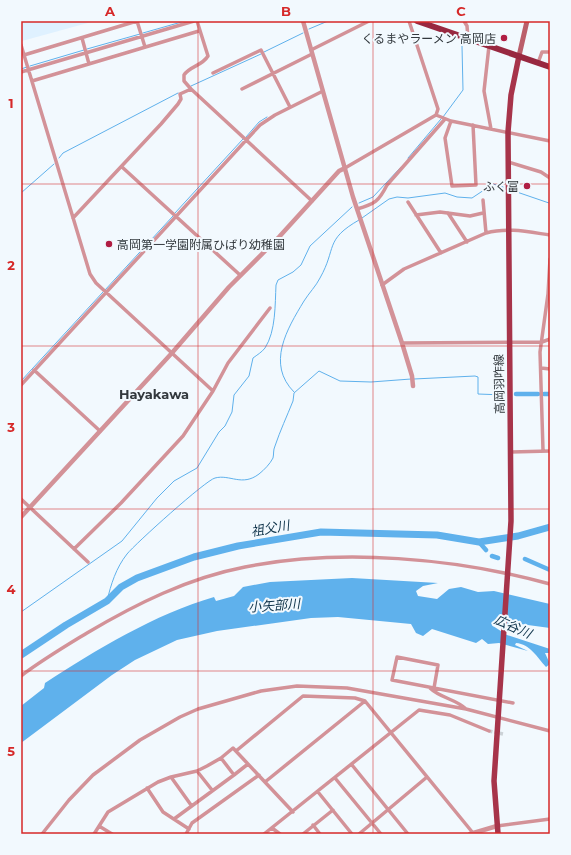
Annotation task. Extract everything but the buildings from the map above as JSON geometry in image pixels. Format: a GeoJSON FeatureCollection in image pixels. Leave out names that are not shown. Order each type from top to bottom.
{"type":"FeatureCollection","features":[{"type":"Feature","properties":{"kind":"highway"},"geometry":{"type":"LineString","coordinates":[[416,21],[550,67]]}},
{"type":"Feature","properties":{"kind":"main road"},"geometry":{"type":"LineString","coordinates":[[519,56],[527,21]]}},
{"type":"Feature","properties":{"kind":"main road","name":"高岡羽咋線"},"geometry":{"type":"LineString","coordinates":[[498,834],[494,781],[511,521],[508,132],[511,95],[519,56]]}},
{"type":"Feature","properties":{"kind":"street"},"geometry":{"type":"LineString","coordinates":[[24,55],[137,21],[145,47]]}},
{"type":"Feature","properties":{"kind":"street"},"geometry":{"type":"LineString","coordinates":[[21,72],[195,21],[200,31],[208,56],[205,62],[187,71],[184,75],[189,87],[312,201]]}},
{"type":"Feature","properties":{"kind":"street"},"geometry":{"type":"LineString","coordinates":[[303,21],[359,216],[402,343],[413,381]]}},
{"type":"Feature","properties":{"kind":"street"},"geometry":{"type":"LineString","coordinates":[[242,89],[273,74],[369,21]]}},
{"type":"Feature","properties":{"kind":"street"},"geometry":{"type":"LineString","coordinates":[[21,517],[171,354],[240,275],[279,237],[339,171],[436,115],[438,109],[409,21]]}},
{"type":"Feature","properties":{"kind":"street"},"geometry":{"type":"LineString","coordinates":[[464,21],[467,26],[468,38]]}},
{"type":"Feature","properties":{"kind":"street"},"geometry":{"type":"LineString","coordinates":[[32,81],[200,31]]}},
{"type":"Feature","properties":{"kind":"street"},"geometry":{"type":"LineString","coordinates":[[82,38],[89,64]]}},
{"type":"Feature","properties":{"kind":"street"},"geometry":{"type":"LineString","coordinates":[[21,46],[90,274],[104,291],[213,391]]}},
{"type":"Feature","properties":{"kind":"street"},"geometry":{"type":"LineString","coordinates":[[489,46],[484,91],[492,129]]}},
{"type":"Feature","properties":{"kind":"street"},"geometry":{"type":"LineString","coordinates":[[213,73],[261,50],[290,107]]}},
{"type":"Feature","properties":{"kind":"street"},"geometry":{"type":"LineString","coordinates":[[538,63],[542,52],[550,52]]}},
{"type":"Feature","properties":{"kind":"street"},"geometry":{"type":"LineString","coordinates":[[73,218],[122,167],[178,104],[181,99],[180,94],[189,87]]}},
{"type":"Feature","properties":{"kind":"street"},"geometry":{"type":"LineString","coordinates":[[21,385],[104,291],[245,139],[260,125],[290,107],[322,91]]}},
{"type":"Feature","properties":{"kind":"street"},"geometry":{"type":"LineString","coordinates":[[436,115],[451,121],[550,141]]}},
{"type":"Feature","properties":{"kind":"street"},"geometry":{"type":"LineString","coordinates":[[357,209],[371,205],[381,197],[387,184],[445,119]]}},
{"type":"Feature","properties":{"kind":"street"},"geometry":{"type":"LineString","coordinates":[[451,121],[445,138],[452,186],[476,186],[473,125]]}},
{"type":"Feature","properties":{"kind":"street"},"geometry":{"type":"LineString","coordinates":[[508,162],[541,172],[550,178]]}},
{"type":"Feature","properties":{"kind":"street"},"geometry":{"type":"LineString","coordinates":[[122,167],[240,275]]}},
{"type":"Feature","properties":{"kind":"street"},"geometry":{"type":"LineString","coordinates":[[483,200],[486,233]]}},
{"type":"Feature","properties":{"kind":"street"},"geometry":{"type":"LineString","coordinates":[[408,202],[441,253]]}},
{"type":"Feature","properties":{"kind":"street"},"geometry":{"type":"LineString","coordinates":[[416,215],[448,213],[470,216],[484,213]]}},
{"type":"Feature","properties":{"kind":"street"},"geometry":{"type":"LineString","coordinates":[[448,213],[467,242]]}},
{"type":"Feature","properties":{"kind":"street"},"geometry":{"type":"LineString","coordinates":[[382,285],[404,269],[486,233],[497,230],[509,230],[550,235]]}},
{"type":"Feature","properties":{"kind":"street"},"geometry":{"type":"LineString","coordinates":[[543,450],[541,368],[550,259]]}},
{"type":"Feature","properties":{"kind":"street"},"geometry":{"type":"LineString","coordinates":[[74,549],[121,503],[183,436],[213,391],[228,363],[270,308]]}},
{"type":"Feature","properties":{"kind":"street"},"geometry":{"type":"LineString","coordinates":[[402,343],[542,342],[550,339]]}},
{"type":"Feature","properties":{"kind":"street"},"geometry":{"type":"LineString","coordinates":[[541,368],[550,368]]}},
{"type":"Feature","properties":{"kind":"street"},"geometry":{"type":"LineString","coordinates":[[34,370],[100,431]]}},
{"type":"Feature","properties":{"kind":"street"},"geometry":{"type":"LineString","coordinates":[[511,452],[550,451]]}},
{"type":"Feature","properties":{"kind":"street"},"geometry":{"type":"LineString","coordinates":[[21,499],[88,562]]}},
{"type":"Feature","properties":{"kind":"street"},"geometry":{"type":"LineString","coordinates":[[21,676],[64,647],[137,604],[185,584],[244,567],[306,559],[375,558],[445,563],[508,573],[550,584]]}},
{"type":"Feature","properties":{"kind":"street"},"geometry":{"type":"LineString","coordinates":[[434,688],[438,665],[397,657],[392,680],[429,688],[513,703]]}},
{"type":"Feature","properties":{"kind":"street"},"geometry":{"type":"LineString","coordinates":[[42,834],[69,800],[93,775],[116,756],[174,720],[198,709],[261,691],[297,686],[347,688],[499,715],[550,731]]}},
{"type":"Feature","properties":{"kind":"street"},"geometry":{"type":"LineString","coordinates":[[429,688],[462,704],[466,709]]}},
{"type":"Feature","properties":{"kind":"street"},"geometry":{"type":"LineString","coordinates":[[236,751],[303,696],[356,698],[365,701],[472,833],[497,826],[550,820]]}},
{"type":"Feature","properties":{"kind":"street"},"geometry":{"type":"LineString","coordinates":[[265,782],[365,701]]}},
{"type":"Feature","properties":{"kind":"street"},"geometry":{"type":"LineString","coordinates":[[264,834],[419,710],[450,715],[489,731]]}},
{"type":"Feature","properties":{"kind":"street"},"geometry":{"type":"LineString","coordinates":[[94,834],[108,812],[147,788],[171,777],[197,771],[221,758],[233,748],[293,812]]}},
{"type":"Feature","properties":{"kind":"street"},"geometry":{"type":"LineString","coordinates":[[221,758],[234,775]]}},
{"type":"Feature","properties":{"kind":"street"},"geometry":{"type":"LineString","coordinates":[[174,819],[248,764]]}},
{"type":"Feature","properties":{"kind":"street"},"geometry":{"type":"LineString","coordinates":[[352,765],[408,834]]}},
{"type":"Feature","properties":{"kind":"street"},"geometry":{"type":"LineString","coordinates":[[197,771],[212,790]]}},
{"type":"Feature","properties":{"kind":"street"},"geometry":{"type":"LineString","coordinates":[[186,834],[192,823],[259,775]]}},
{"type":"Feature","properties":{"kind":"street"},"geometry":{"type":"LineString","coordinates":[[171,777],[191,805]]}},
{"type":"Feature","properties":{"kind":"street"},"geometry":{"type":"LineString","coordinates":[[359,834],[427,777]]}},
{"type":"Feature","properties":{"kind":"street"},"geometry":{"type":"LineString","coordinates":[[335,778],[380,834]]}},
{"type":"Feature","properties":{"kind":"street"},"geometry":{"type":"LineString","coordinates":[[147,788],[163,812],[189,829]]}},
{"type":"Feature","properties":{"kind":"street"},"geometry":{"type":"LineString","coordinates":[[318,792],[352,834]]}},
{"type":"Feature","properties":{"kind":"street"},"geometry":{"type":"LineString","coordinates":[[303,834],[333,810]]}},
{"type":"Feature","properties":{"kind":"street"},"geometry":{"type":"LineString","coordinates":[[313,825],[320,834]]}},
{"type":"Feature","properties":{"kind":"street"},"geometry":{"type":"LineString","coordinates":[[99,826],[112,834]]}},
{"type":"Feature","properties":{"kind":"street"},"geometry":{"type":"LineString","coordinates":[[272,828],[280,834]]}},
{"type":"Feature","properties":{"kind":"shaded area"},"geometry":{"type":"Polygon","coordinates":[[[21,21],[95,21],[22,41],[21,21]]]}},
{"type":"Feature","properties":{"kind":"water","name":"小矢部川"},"geometry":{"type":"Polygon","coordinates":[[[352,578],[438,583],[423,586],[416,591],[418,596],[437,599],[449,589],[461,587],[478,592],[494,591],[550,604],[550,628],[513,623],[493,626],[507,635],[550,649],[550,653],[545,653],[550,664],[546,667],[529,648],[521,644],[516,643],[515,645],[528,651],[499,643],[488,644],[482,639],[476,643],[432,629],[423,636],[416,633],[411,624],[338,617],[311,618],[217,631],[177,640],[135,660],[112,675],[21,743],[21,706],[44,688],[45,683],[105,646],[148,623],[192,604],[214,597],[216,601],[234,596],[243,587],[270,582],[352,578]]]}},
{"type":"Feature","properties":{"kind":"waterway"},"geometry":{"type":"LineString","coordinates":[[143,33],[185,21]]}},
{"type":"Feature","properties":{"kind":"waterway"},"geometry":{"type":"LineString","coordinates":[[309,29],[328,21]]}},
{"type":"Feature","properties":{"kind":"waterway"},"geometry":{"type":"LineString","coordinates":[[264,52],[303,33]]}},
{"type":"Feature","properties":{"kind":"waterway"},"geometry":{"type":"LineString","coordinates":[[87,49],[140,34]]}},
{"type":"Feature","properties":{"kind":"waterway"},"geometry":{"type":"LineString","coordinates":[[443,117],[463,90],[462,46]]}},
{"type":"Feature","properties":{"kind":"waterway"},"geometry":{"type":"LineString","coordinates":[[30,66],[84,50]]}},
{"type":"Feature","properties":{"kind":"waterway"},"geometry":{"type":"LineString","coordinates":[[191,86],[261,54]]}},
{"type":"Feature","properties":{"kind":"waterway"},"geometry":{"type":"LineString","coordinates":[[21,69],[27,67]]}},
{"type":"Feature","properties":{"kind":"waterway"},"geometry":{"type":"LineString","coordinates":[[59,158],[63,153],[178,93]]}},
{"type":"Feature","properties":{"kind":"waterway"},"geometry":{"type":"LineString","coordinates":[[246,137],[259,122],[267,117]]}},
{"type":"Feature","properties":{"kind":"waterway"},"geometry":{"type":"LineString","coordinates":[[408,158],[441,119]]}},
{"type":"Feature","properties":{"kind":"waterway"},"geometry":{"type":"LineString","coordinates":[[175,213],[243,139]]}},
{"type":"Feature","properties":{"kind":"waterway"},"geometry":{"type":"LineString","coordinates":[[21,193],[54,164]]}},
{"type":"Feature","properties":{"kind":"waterway"},"geometry":{"type":"LineString","coordinates":[[359,203],[373,197],[401,167]]}},
{"type":"Feature","properties":{"kind":"waterway"},"geometry":{"type":"LineString","coordinates":[[362,218],[389,199],[397,197],[408,198],[445,193],[457,197],[472,198],[493,184],[503,187]]}},
{"type":"Feature","properties":{"kind":"waterway"},"geometry":{"type":"LineString","coordinates":[[511,190],[549,203]]}},
{"type":"Feature","properties":{"kind":"waterway"},"geometry":{"type":"LineString","coordinates":[[21,612],[122,541],[157,498],[174,481],[197,468],[219,432],[225,426],[232,412],[234,395],[249,376],[253,358],[265,348],[269,341],[273,326],[276,285],[278,280],[293,272],[301,265],[310,246],[352,207]]}},
{"type":"Feature","properties":{"kind":"waterway"},"geometry":{"type":"LineString","coordinates":[[105,290],[173,216]]}},
{"type":"Feature","properties":{"kind":"waterway"},"geometry":{"type":"LineString","coordinates":[[294,392],[286,381],[281,370],[280,358],[286,335],[304,301],[317,284],[336,239],[348,227],[359,220]]}},
{"type":"Feature","properties":{"kind":"waterway"},"geometry":{"type":"LineString","coordinates":[[21,381],[103,292]]}},
{"type":"Feature","properties":{"kind":"waterway"},"geometry":{"type":"LineString","coordinates":[[107,601],[114,576],[127,554],[185,500],[215,478],[220,477],[247,480],[253,478],[267,467],[273,458],[274,448],[293,401],[294,393],[319,371],[340,381],[371,382],[411,379]]}},
{"type":"Feature","properties":{"kind":"waterway"},"geometry":{"type":"LineString","coordinates":[[414,379],[475,376],[478,377],[478,394],[504,395]]}},
{"type":"Feature","properties":{"kind":"waterway"},"geometry":{"type":"LineString","coordinates":[[516,394],[538,394]]}},
{"type":"Feature","properties":{"kind":"waterway"},"geometry":{"type":"LineString","coordinates":[[544,394],[550,394]]}},
{"type":"Feature","properties":{"kind":"waterway","name":"祖父川"},"geometry":{"type":"LineString","coordinates":[[21,655],[66,625],[107,601],[121,587],[137,578],[194,557],[238,546],[321,532],[437,535],[479,542],[518,536],[550,527]]}},
{"type":"Feature","properties":{"kind":"waterway"},"geometry":{"type":"LineString","coordinates":[[479,542],[486,550]]}},
{"type":"Feature","properties":{"kind":"waterway"},"geometry":{"type":"LineString","coordinates":[[492,556],[498,558]]}},
{"type":"Feature","properties":{"kind":"waterway"},"geometry":{"type":"LineString","coordinates":[[525,559],[550,570]]}},
{"type":"Feature","properties":{"kind":"tunnel"},"geometry":{"type":"LineString","coordinates":[[489,731],[503,734]]}},
{"type":"Feature","properties":{"kind":"place","name":"くるまやラーメン 高岡店"},"geometry":{"type":"Point","coordinates":[504,38]}},
{"type":"Feature","properties":{"kind":"place","name":"ふく富"},"geometry":{"type":"Point","coordinates":[527,186]}},
{"type":"Feature","properties":{"kind":"place","name":"高岡第一学園附属ひばり幼稚園"},"geometry":{"type":"Point","coordinates":[109,244]}},
{"type":"Feature","properties":{"kind":"district","name":"Hayakawa"},"geometry":{"type":"Point","coordinates":[154,394]}},
{"type":"Feature","properties":{"kind":"water label","name":"広谷川"},"geometry":{"type":"Point","coordinates":[513,626]}}]}
